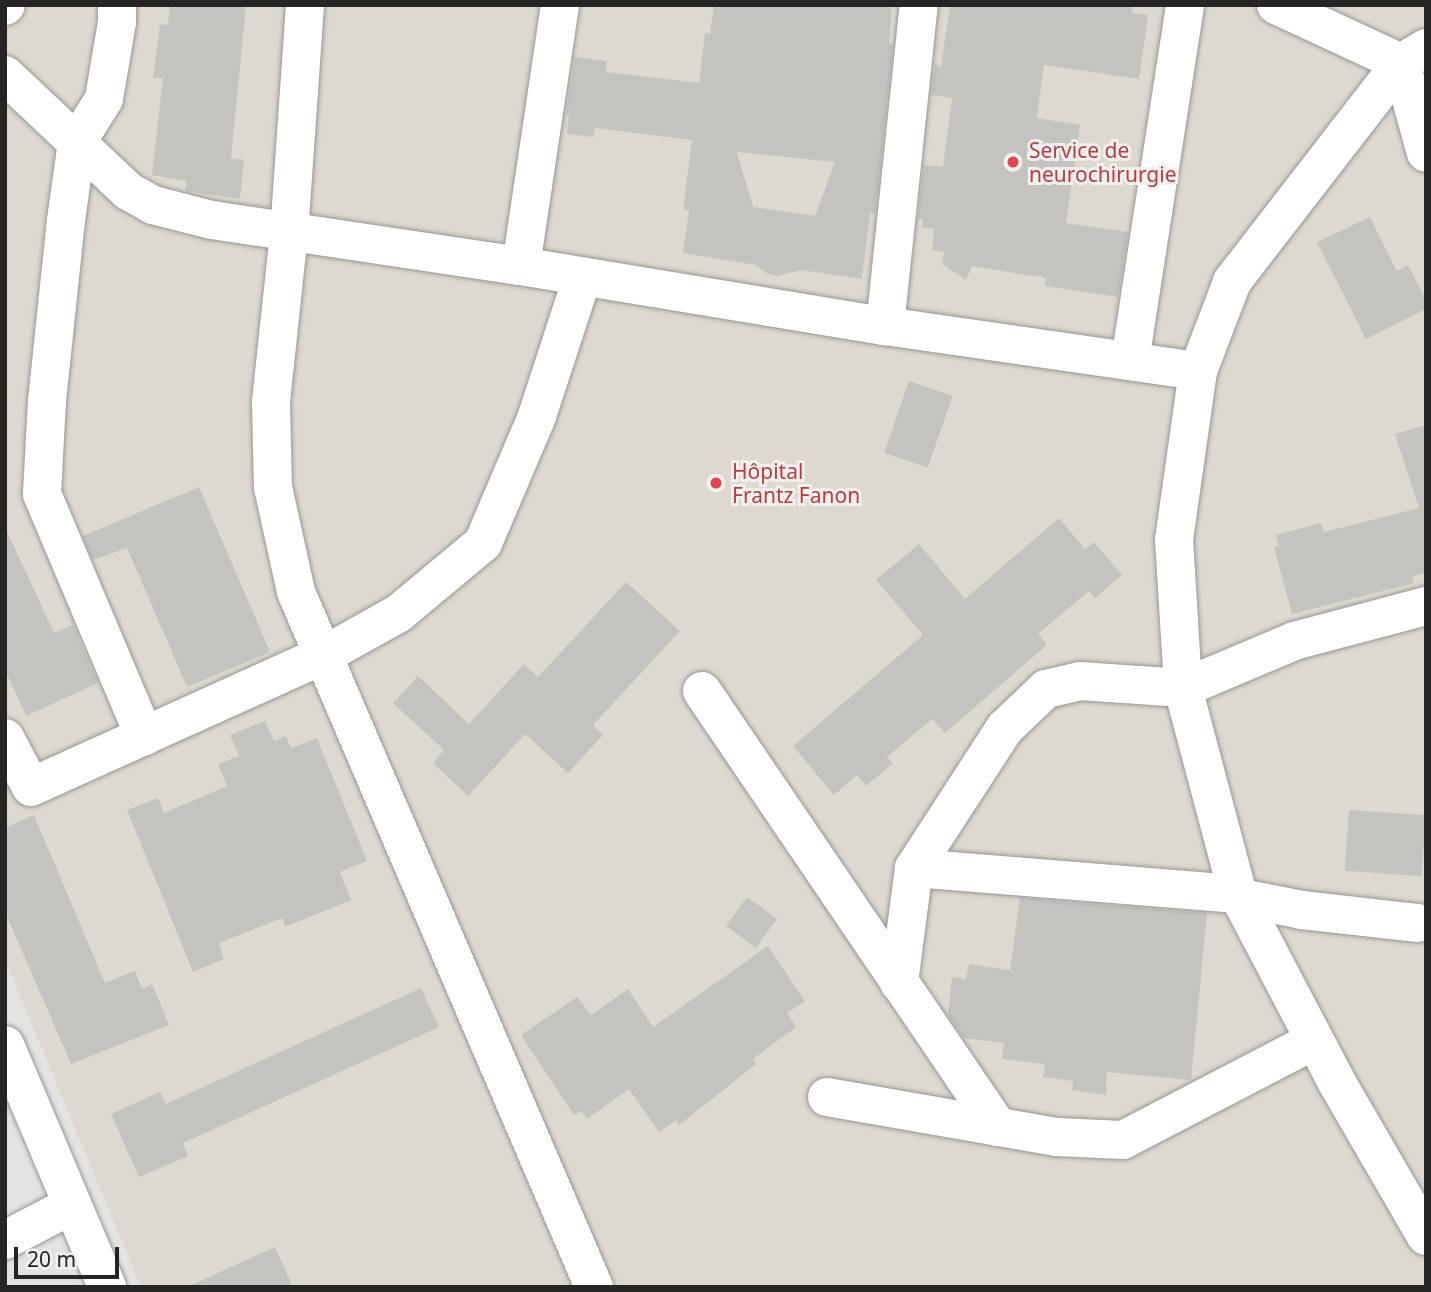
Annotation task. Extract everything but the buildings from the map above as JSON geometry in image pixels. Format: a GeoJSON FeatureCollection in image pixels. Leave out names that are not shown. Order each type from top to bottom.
{"type":"FeatureCollection","features":[{"type":"Feature","properties":{"kind":"street"},"geometry":{"type":"LineString","coordinates":[[117,5],[117,22],[104,99],[78,142],[66,220],[48,387],[42,494],[144,736]]}},
{"type":"Feature","properties":{"kind":"street"},"geometry":{"type":"LineString","coordinates":[[305,5],[289,233],[271,402],[273,487],[296,592],[594,1287]]}},
{"type":"Feature","properties":{"kind":"street"},"geometry":{"type":"LineString","coordinates":[[521,265],[560,5]]}},
{"type":"Feature","properties":{"kind":"street"},"geometry":{"type":"LineString","coordinates":[[885,326],[919,5]]}},
{"type":"Feature","properties":{"kind":"street"},"geometry":{"type":"LineString","coordinates":[[1130,361],[1185,5]]}},
{"type":"Feature","properties":{"kind":"street"},"geometry":{"type":"LineString","coordinates":[[1276,5],[1413,56]]}},
{"type":"Feature","properties":{"kind":"street"},"geometry":{"type":"LineString","coordinates":[[1413,56],[1426,153]]}},
{"type":"Feature","properties":{"kind":"street"},"geometry":{"type":"LineString","coordinates":[[1413,56],[1232,282],[1198,371],[1174,539],[1183,688],[1240,896],[1315,1040],[1426,1237]]}},
{"type":"Feature","properties":{"kind":"street"},"geometry":{"type":"LineString","coordinates":[[5,75],[128,191],[153,205],[212,220],[521,265],[582,278],[885,326],[1198,371]]}},
{"type":"Feature","properties":{"kind":"street"},"geometry":{"type":"LineString","coordinates":[[5,738],[31,787],[324,655],[400,612],[483,543],[536,419],[582,278]]}},
{"type":"Feature","properties":{"kind":"street"},"geometry":{"type":"LineString","coordinates":[[900,983],[914,868],[1005,728],[1046,689],[1080,681],[1183,688],[1294,641],[1426,606]]}},
{"type":"Feature","properties":{"kind":"street"},"geometry":{"type":"LineString","coordinates":[[702,691],[998,1127]]}},
{"type":"Feature","properties":{"kind":"street"},"geometry":{"type":"LineString","coordinates":[[914,868],[1240,896],[1302,910],[1417,923]]}},
{"type":"Feature","properties":{"kind":"street"},"geometry":{"type":"LineString","coordinates":[[827,1097],[1057,1137],[1123,1140],[1315,1040]]}},
{"type":"Feature","properties":{"kind":"street"},"geometry":{"type":"LineString","coordinates":[[5,1045],[107,1287]]}},
{"type":"Feature","properties":{"kind":"street"},"geometry":{"type":"LineString","coordinates":[[5,1240],[72,1205]]}},
{"type":"Feature","properties":{"kind":"shaded area","name":"Hôpital Frantz Fanon"},"geometry":{"type":"Polygon","coordinates":[[[5,5],[1426,5],[1426,1287],[141,1287],[5,960],[5,5]]]}},
{"type":"Feature","properties":{"kind":"place","name":"Service de neurochirurgie"},"geometry":{"type":"Point","coordinates":[1013,162]}},
{"type":"Feature","properties":{"kind":"place","name":"Hôpital Frantz Fanon"},"geometry":{"type":"Point","coordinates":[716,483]}}]}
